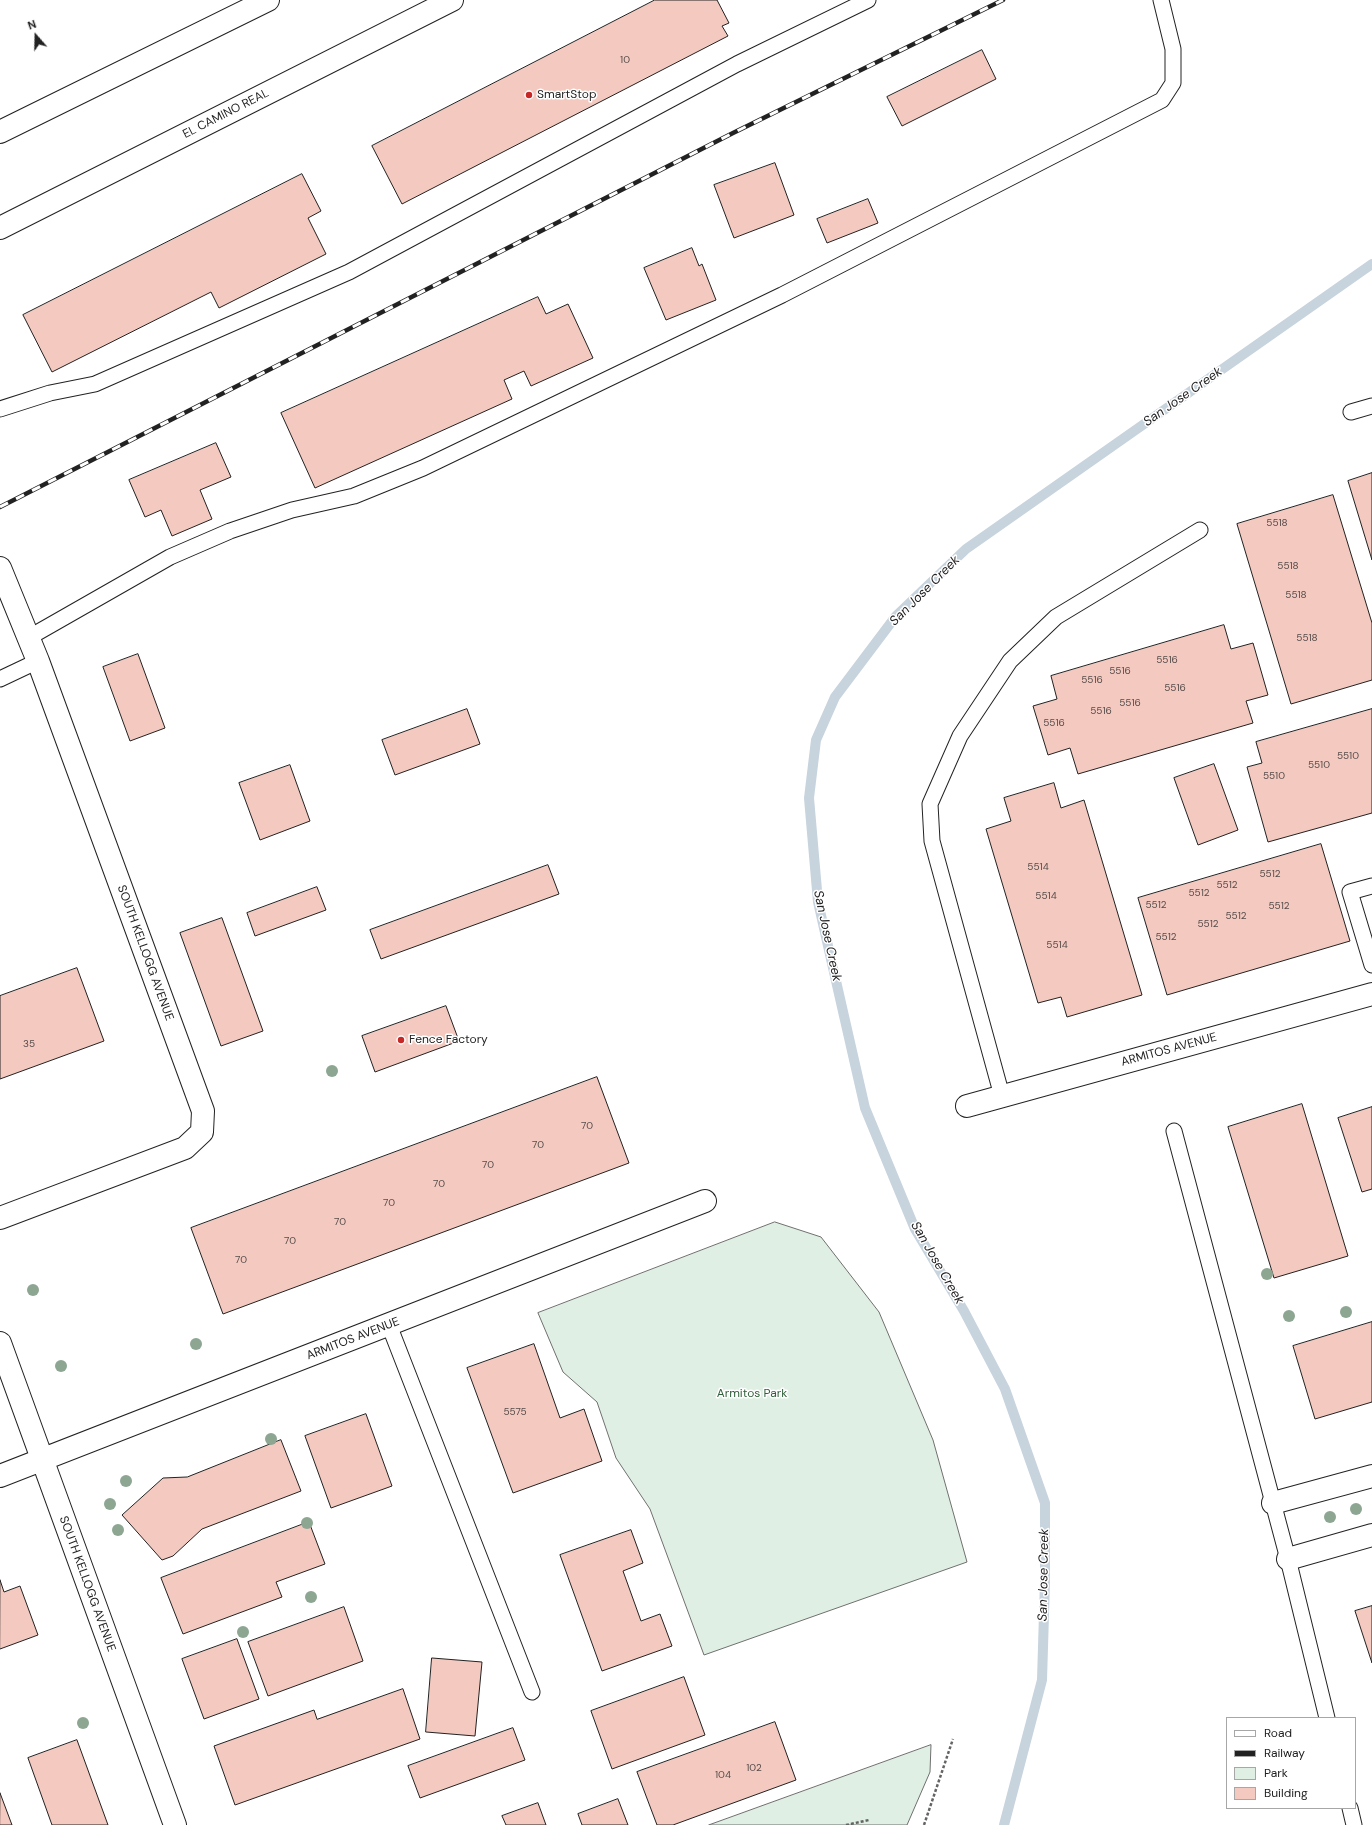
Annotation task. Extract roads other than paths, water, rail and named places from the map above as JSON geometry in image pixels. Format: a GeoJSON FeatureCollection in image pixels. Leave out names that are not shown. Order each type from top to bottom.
{"type":"FeatureCollection","features":[{"type":"Feature","properties":{"kind":"main road"},"geometry":{"type":"LineString","coordinates":[[0,132],[268,0]]}},
{"type":"Feature","properties":{"kind":"main road","name":"EL CAMINO REAL"},"geometry":{"type":"LineString","coordinates":[[0,228],[452,0]]}},
{"type":"Feature","properties":{"kind":"main road","name":"SOUTH KELLOGG AVENUE"},"geometry":{"type":"LineString","coordinates":[[0,568],[38,661],[203,1111],[202,1132],[185,1148],[0,1218]]}},
{"type":"Feature","properties":{"kind":"main road","name":"ARMITOS AVENUE"},"geometry":{"type":"LineString","coordinates":[[967,1106],[1372,994]]}},
{"type":"Feature","properties":{"kind":"main road","name":"ARMITOS AVENUE"},"geometry":{"type":"LineString","coordinates":[[0,1476],[705,1202]]}},
{"type":"Feature","properties":{"kind":"main road","name":"SOUTH KELLOGG AVENUE"},"geometry":{"type":"LineString","coordinates":[[0,1343],[175,1825]]}},
{"type":"Feature","properties":{"kind":"main road"},"geometry":{"type":"LineString","coordinates":[[1273,1503],[1372,1476]]}},
{"type":"Feature","properties":{"kind":"main road"},"geometry":{"type":"LineString","coordinates":[[1288,1559],[1372,1535]]}},
{"type":"Feature","properties":{"kind":"lane"},"geometry":{"type":"LineString","coordinates":[[0,409],[50,393],[96,384],[349,272],[737,64],[868,0]]}},
{"type":"Feature","properties":{"kind":"lane"},"geometry":{"type":"LineString","coordinates":[[28,638],[170,557],[216,537],[292,510],[354,496],[423,468],[782,295],[1162,100],[1174,83],[1172,49],[1161,0]]}},
{"type":"Feature","properties":{"kind":"lane"},"geometry":{"type":"LineString","coordinates":[[1351,412],[1372,406]]}},
{"type":"Feature","properties":{"kind":"lane"},"geometry":{"type":"LineString","coordinates":[[1002,1096],[932,841],[930,804],[960,736],[1010,661],[1056,617],[1200,530]]}},
{"type":"Feature","properties":{"kind":"lane"},"geometry":{"type":"LineString","coordinates":[[0,679],[38,661]]}},
{"type":"Feature","properties":{"kind":"lane"},"geometry":{"type":"LineString","coordinates":[[1372,886],[1350,892],[1372,965]]}},
{"type":"Feature","properties":{"kind":"lane"},"geometry":{"type":"LineString","coordinates":[[1174,1131],[1288,1559],[1327,1717]]}},
{"type":"Feature","properties":{"kind":"lane"},"geometry":{"type":"LineString","coordinates":[[389,1325],[532,1692]]}},
{"type":"Feature","properties":{"kind":"lane"},"geometry":{"type":"LineString","coordinates":[[1350,1809],[1354,1825]]}},
{"type":"Feature","properties":{"kind":"waterway","name":"San Jose Creek"},"geometry":{"type":"LineString","coordinates":[[1004,1825],[1042,1680],[1045,1581],[1045,1503],[1005,1389],[964,1311],[915,1229],[865,1108],[818,902],[809,798],[816,740],[835,697],[896,616],[966,549],[1372,264]]}},
{"type":"Feature","properties":{"kind":"railway"},"geometry":{"type":"LineString","coordinates":[[0,507],[733,133],[1003,0]]}},
{"type":"Feature","properties":{"kind":"place","name":"SmartStop"},"geometry":{"type":"Point","coordinates":[529,95]}},
{"type":"Feature","properties":{"kind":"place","name":"Fence Factory"},"geometry":{"type":"Point","coordinates":[401,1040]}},
{"type":"Feature","properties":{"kind":"park label","name":"Armitos Park"},"geometry":{"type":"Point","coordinates":[752,1394]}}]}
